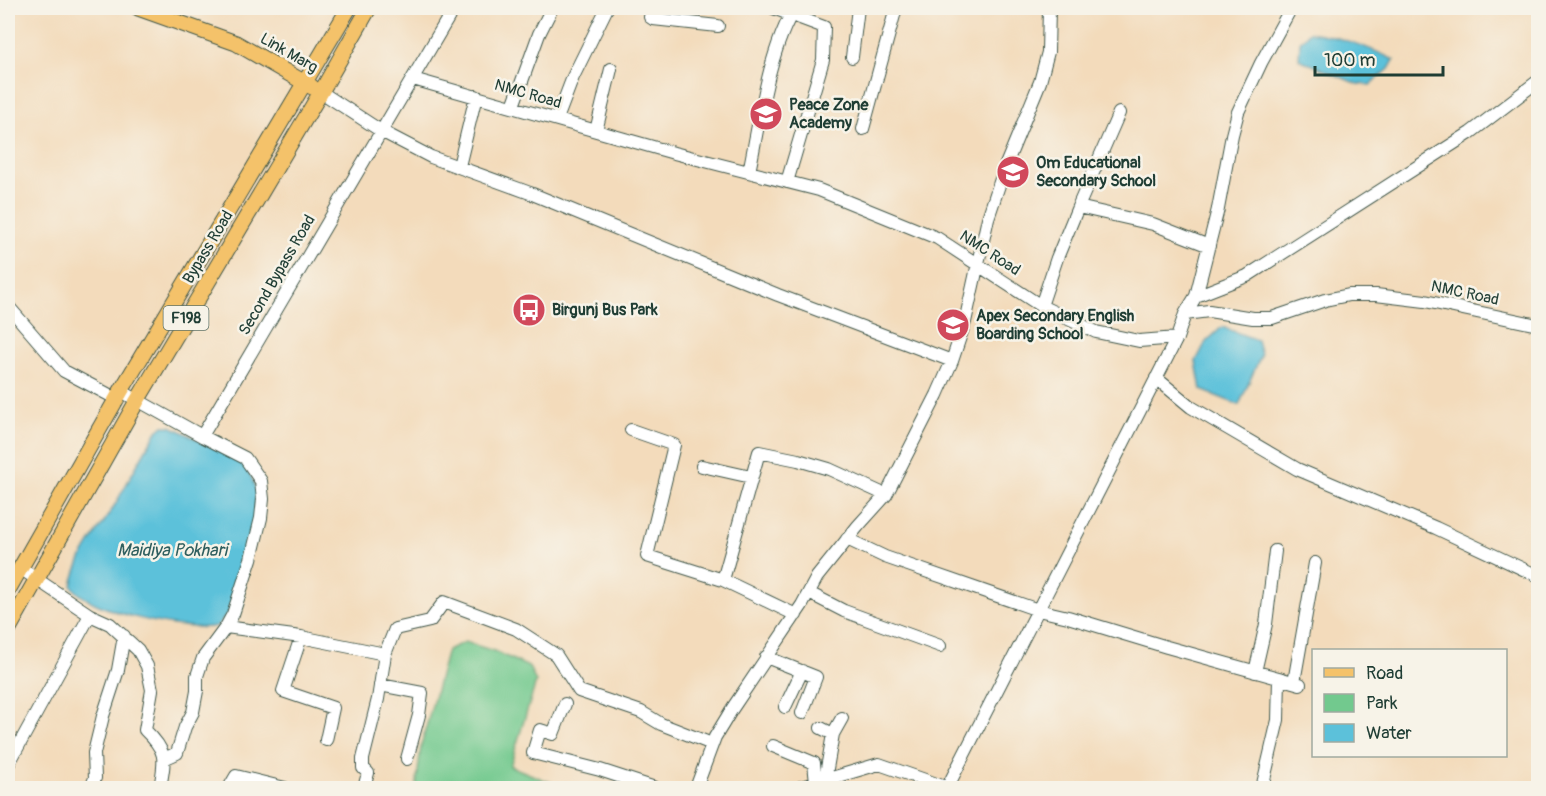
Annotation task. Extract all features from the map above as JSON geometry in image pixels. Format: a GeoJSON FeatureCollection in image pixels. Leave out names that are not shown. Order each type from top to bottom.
{"type":"FeatureCollection","features":[{"type":"Feature","properties":{"kind":"main road","name":"Link Marg"},"geometry":{"type":"LineString","coordinates":[[138,8],[236,43],[321,92]]}},
{"type":"Feature","properties":{"kind":"main road","name":"Bypass Road"},"geometry":{"type":"LineString","coordinates":[[8,590],[119,395],[349,8]]}},
{"type":"Feature","properties":{"kind":"main road","name":"Bypass Road"},"geometry":{"type":"LineString","coordinates":[[8,630],[137,401],[369,8]]}},
{"type":"Feature","properties":{"kind":"street"},"geometry":{"type":"LineString","coordinates":[[413,79],[454,8]]}},
{"type":"Feature","properties":{"kind":"street"},"geometry":{"type":"LineString","coordinates":[[513,106],[539,34],[552,8]]}},
{"type":"Feature","properties":{"kind":"street"},"geometry":{"type":"LineString","coordinates":[[557,119],[573,76],[607,8]]}},
{"type":"Feature","properties":{"kind":"street"},"geometry":{"type":"LineString","coordinates":[[655,8],[650,17],[654,19],[718,26]]}},
{"type":"Feature","properties":{"kind":"street"},"geometry":{"type":"LineString","coordinates":[[773,8],[793,11],[825,27],[823,60],[787,182]]}},
{"type":"Feature","properties":{"kind":"street"},"geometry":{"type":"LineString","coordinates":[[852,57],[858,8]]}},
{"type":"Feature","properties":{"kind":"street"},"geometry":{"type":"LineString","coordinates":[[863,129],[896,8]]}},
{"type":"Feature","properties":{"kind":"street"},"geometry":{"type":"LineString","coordinates":[[696,789],[712,744],[732,709],[796,615],[818,577],[847,539],[886,495],[909,454],[952,361],[965,322],[988,218],[1005,167],[1040,82],[1048,52],[1049,8]]}},
{"type":"Feature","properties":{"kind":"street"},"geometry":{"type":"LineString","coordinates":[[798,789],[879,764],[948,788],[1177,338],[1185,314],[1196,296],[1238,112],[1291,8]]}},
{"type":"Feature","properties":{"kind":"street"},"geometry":{"type":"LineString","coordinates":[[749,172],[767,86],[781,36],[793,11]]}},
{"type":"Feature","properties":{"kind":"street"},"geometry":{"type":"LineString","coordinates":[[596,131],[611,69]]}},
{"type":"Feature","properties":{"kind":"street","name":"NMC Road"},"geometry":{"type":"LineString","coordinates":[[413,79],[674,153],[819,190],[937,238],[1041,306],[1096,333],[1139,341],[1177,338]]}},
{"type":"Feature","properties":{"kind":"street","name":"Second Bypass Road"},"geometry":{"type":"LineString","coordinates":[[202,436],[413,79]]}},
{"type":"Feature","properties":{"kind":"street"},"geometry":{"type":"LineString","coordinates":[[1196,296],[1247,276],[1470,133],[1539,81]]}},
{"type":"Feature","properties":{"kind":"street"},"geometry":{"type":"LineString","coordinates":[[321,92],[381,131],[431,158],[459,166],[778,295],[952,361]]}},
{"type":"Feature","properties":{"kind":"street"},"geometry":{"type":"LineString","coordinates":[[459,166],[476,96]]}},
{"type":"Feature","properties":{"kind":"street"},"geometry":{"type":"LineString","coordinates":[[1041,306],[1057,258],[1119,113]]}},
{"type":"Feature","properties":{"kind":"street"},"geometry":{"type":"LineString","coordinates":[[1078,207],[1153,224],[1209,246]]}},
{"type":"Feature","properties":{"kind":"street","name":"NMC Road"},"geometry":{"type":"LineString","coordinates":[[1185,314],[1209,311],[1252,318],[1272,318],[1325,300],[1349,296],[1376,296],[1425,301],[1539,325]]}},
{"type":"Feature","properties":{"kind":"street"},"geometry":{"type":"LineString","coordinates":[[8,306],[64,371],[137,401],[245,458],[261,481],[261,518],[240,594],[226,627],[203,658],[197,676],[193,712],[185,727],[177,753],[164,759]]}},
{"type":"Feature","properties":{"kind":"street"},"geometry":{"type":"LineString","coordinates":[[1156,378],[1191,406],[1297,469],[1436,528],[1539,576]]}},
{"type":"Feature","properties":{"kind":"street"},"geometry":{"type":"LineString","coordinates":[[631,430],[674,445],[646,555],[723,580],[796,615]]}},
{"type":"Feature","properties":{"kind":"street"},"geometry":{"type":"LineString","coordinates":[[723,580],[759,452],[829,469],[886,495]]}},
{"type":"Feature","properties":{"kind":"street"},"geometry":{"type":"LineString","coordinates":[[702,466],[752,477]]}},
{"type":"Feature","properties":{"kind":"street"},"geometry":{"type":"LineString","coordinates":[[847,539],[885,557],[1038,610],[1297,683],[1315,563]]}},
{"type":"Feature","properties":{"kind":"street"},"geometry":{"type":"LineString","coordinates":[[1255,672],[1268,615],[1275,551]]}},
{"type":"Feature","properties":{"kind":"street"},"geometry":{"type":"LineString","coordinates":[[20,568],[90,615],[110,624],[138,650],[147,666],[152,690],[145,730],[155,739],[164,759],[160,789]]}},
{"type":"Feature","properties":{"kind":"street"},"geometry":{"type":"LineString","coordinates":[[809,593],[844,611],[940,646]]}},
{"type":"Feature","properties":{"kind":"street"},"geometry":{"type":"LineString","coordinates":[[364,789],[368,773],[363,768],[363,759],[385,654],[395,629],[430,621],[444,602],[516,629],[555,656],[579,691],[641,712],[661,724],[712,744]]}},
{"type":"Feature","properties":{"kind":"street"},"geometry":{"type":"LineString","coordinates":[[8,765],[90,615]]}},
{"type":"Feature","properties":{"kind":"street"},"geometry":{"type":"LineString","coordinates":[[226,627],[301,637],[385,654]]}},
{"type":"Feature","properties":{"kind":"street"},"geometry":{"type":"LineString","coordinates":[[91,789],[95,778],[94,753],[118,670],[124,636]]}},
{"type":"Feature","properties":{"kind":"street"},"geometry":{"type":"LineString","coordinates":[[301,637],[283,691],[333,708],[326,740]]}},
{"type":"Feature","properties":{"kind":"street"},"geometry":{"type":"LineString","coordinates":[[766,657],[816,677],[802,713]]}},
{"type":"Feature","properties":{"kind":"street"},"geometry":{"type":"LineString","coordinates":[[785,707],[802,671]]}},
{"type":"Feature","properties":{"kind":"street"},"geometry":{"type":"LineString","coordinates":[[1262,789],[1278,720],[1279,678]]}},
{"type":"Feature","properties":{"kind":"street"},"geometry":{"type":"LineString","coordinates":[[380,685],[422,693],[419,715],[407,759]]}},
{"type":"Feature","properties":{"kind":"street"},"geometry":{"type":"LineString","coordinates":[[565,704],[553,734],[540,730],[532,753],[600,770],[655,789]]}},
{"type":"Feature","properties":{"kind":"street"},"geometry":{"type":"LineString","coordinates":[[821,781],[833,734],[842,718]]}},
{"type":"Feature","properties":{"kind":"street"},"geometry":{"type":"LineString","coordinates":[[821,728],[833,734]]}},
{"type":"Feature","properties":{"kind":"street"},"geometry":{"type":"LineString","coordinates":[[773,746],[814,763],[821,781]]}},
{"type":"Feature","properties":{"kind":"street"},"geometry":{"type":"LineString","coordinates":[[229,789],[236,776],[285,789]]}},
{"type":"Feature","properties":{"kind":"green space"},"geometry":{"type":"Polygon","coordinates":[[[465,642],[494,651],[529,667],[536,682],[510,766],[552,783],[551,788],[416,788],[421,746],[447,650],[465,642]]]}},
{"type":"Feature","properties":{"kind":"water"},"geometry":{"type":"Polygon","coordinates":[[[1309,32],[1353,43],[1394,60],[1389,69],[1370,85],[1357,84],[1299,59],[1300,42],[1309,32]]]}},
{"type":"Feature","properties":{"kind":"water"},"geometry":{"type":"Polygon","coordinates":[[[1222,327],[1257,340],[1261,355],[1239,405],[1201,390],[1196,361],[1206,342],[1222,327]]]}},
{"type":"Feature","properties":{"kind":"water","name":"Maidiya Pokhari"},"geometry":{"type":"Polygon","coordinates":[[[163,426],[171,426],[243,464],[256,490],[257,510],[247,554],[228,614],[217,626],[163,623],[117,612],[81,595],[72,586],[85,552],[152,439],[163,426]]]}},
{"type":"Feature","properties":{"kind":"place","name":"Peace Zone Academy"},"geometry":{"type":"Point","coordinates":[766,114]}},
{"type":"Feature","properties":{"kind":"place","name":"Om Educational Secondary School"},"geometry":{"type":"Point","coordinates":[1013,172]}},
{"type":"Feature","properties":{"kind":"place","name":"Birgunj Bus Park"},"geometry":{"type":"Point","coordinates":[529,310]}},
{"type":"Feature","properties":{"kind":"place","name":"Apex Secondary English Boarding School"},"geometry":{"type":"Point","coordinates":[953,325]}}]}
